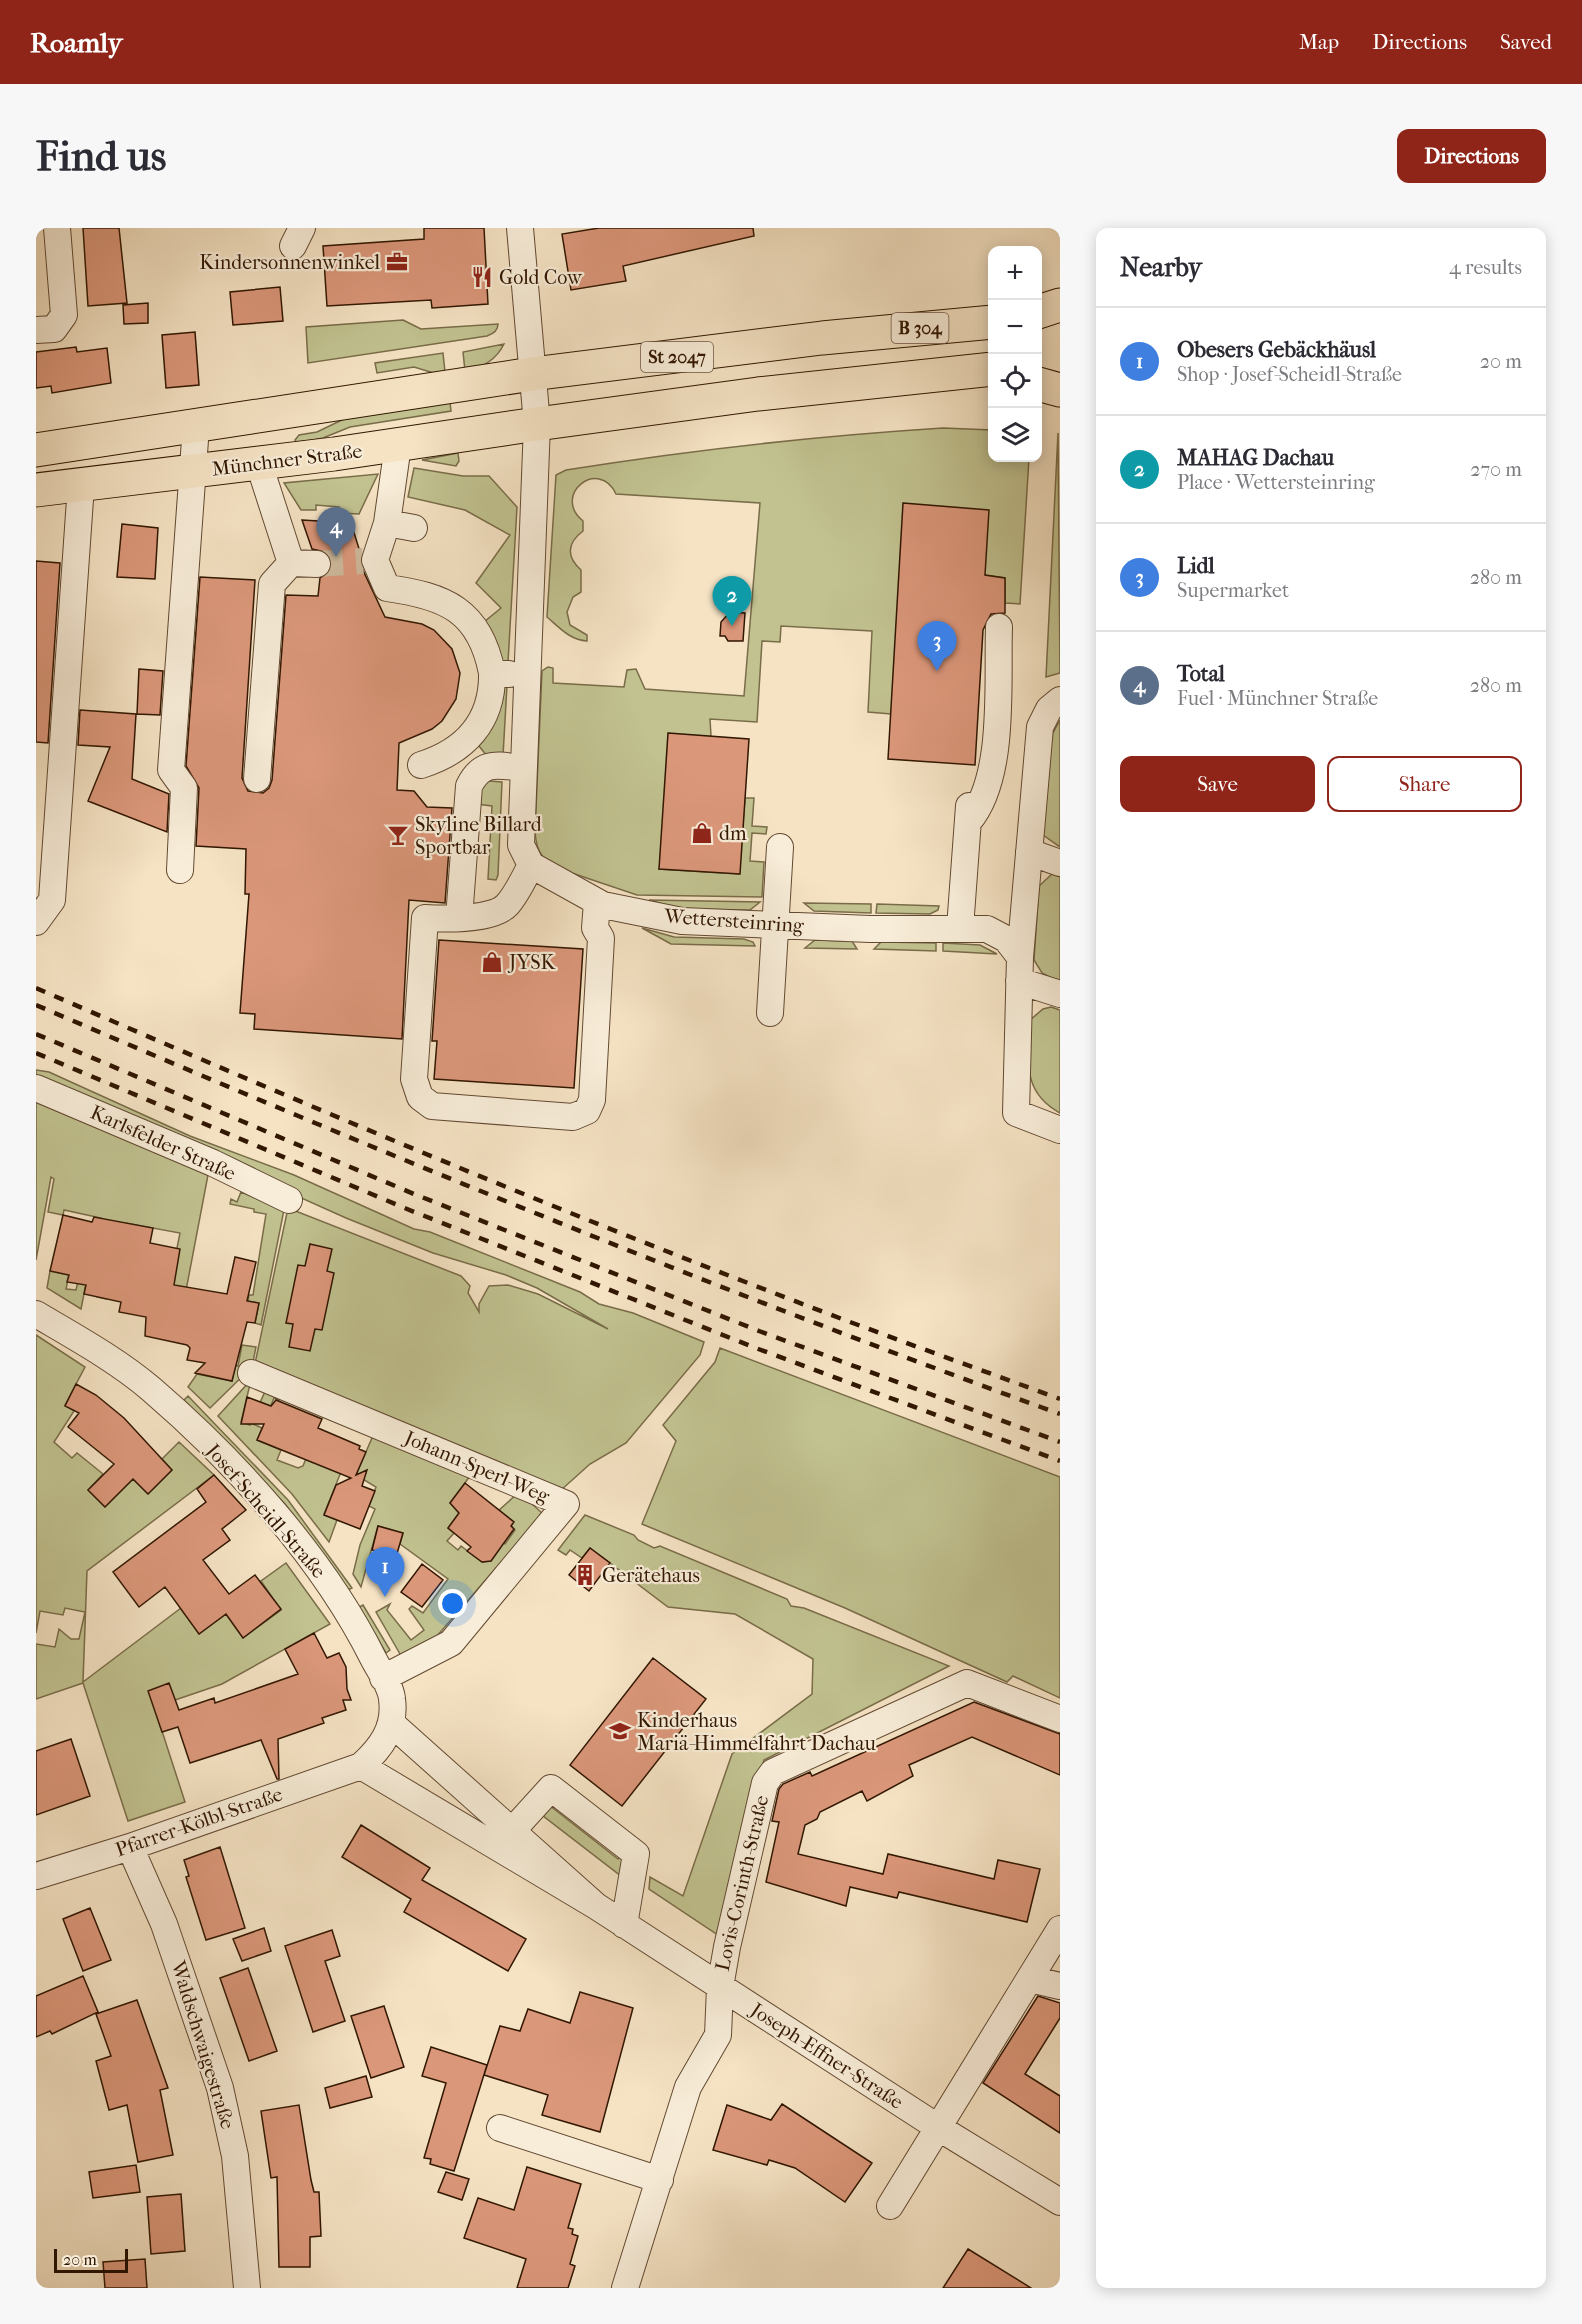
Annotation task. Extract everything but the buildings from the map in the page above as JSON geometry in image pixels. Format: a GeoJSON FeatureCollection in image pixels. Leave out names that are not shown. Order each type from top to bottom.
{"type":"FeatureCollection","features":[{"type":"Feature","properties":{"kind":"main road"},"geometry":{"type":"LineString","coordinates":[[1042,311],[1060,305]]}},
{"type":"Feature","properties":{"kind":"main road"},"geometry":{"type":"LineString","coordinates":[[1042,320],[1060,320]]}},
{"type":"Feature","properties":{"kind":"main road","name":"B 304"},"geometry":{"type":"LineString","coordinates":[[847,336],[988,322]]}},
{"type":"Feature","properties":{"kind":"main road","name":"St 2047"},"geometry":{"type":"LineString","coordinates":[[36,450],[532,374],[847,336]]}},
{"type":"Feature","properties":{"kind":"main road"},"geometry":{"type":"LineString","coordinates":[[1042,367],[1060,366]]}},
{"type":"Feature","properties":{"kind":"main road","name":"B 304"},"geometry":{"type":"LineString","coordinates":[[846,383],[988,370]]}},
{"type":"Feature","properties":{"kind":"main road","name":"St 2047"},"geometry":{"type":"LineString","coordinates":[[537,424],[846,383]]}},
{"type":"Feature","properties":{"kind":"main road"},"geometry":{"type":"LineString","coordinates":[[1042,385],[1060,390]]}},
{"type":"Feature","properties":{"kind":"main road","name":"Münchner Straße"},"geometry":{"type":"LineString","coordinates":[[36,490],[259,464],[537,424]]}},
{"type":"Feature","properties":{"kind":"street"},"geometry":{"type":"LineString","coordinates":[[36,330],[54,329],[64,315],[57,228]]}},
{"type":"Feature","properties":{"kind":"street"},"geometry":{"type":"LineString","coordinates":[[520,228],[537,424],[522,768],[521,845],[531,865],[506,907],[483,915],[459,918],[417,917],[414,1079],[420,1096],[432,1106],[573,1117],[586,1111],[592,1100],[601,938],[595,928],[597,902]]}},
{"type":"Feature","properties":{"kind":"street"},"geometry":{"type":"LineString","coordinates":[[180,870],[184,788],[171,770],[196,426]]}},
{"type":"Feature","properties":{"kind":"street"},"geometry":{"type":"LineString","coordinates":[[398,445],[387,523],[369,560],[387,588],[427,594],[462,613],[480,637],[489,655],[492,673],[489,704],[471,735],[458,749],[444,758],[421,765]]}},
{"type":"Feature","properties":{"kind":"street"},"geometry":{"type":"LineString","coordinates":[[259,464],[291,563]]}},
{"type":"Feature","properties":{"kind":"street"},"geometry":{"type":"LineString","coordinates":[[36,922],[52,900],[81,485]]}},
{"type":"Feature","properties":{"kind":"street"},"geometry":{"type":"LineString","coordinates":[[387,523],[414,528]]}},
{"type":"Feature","properties":{"kind":"street"},"geometry":{"type":"LineString","coordinates":[[291,563],[317,564]]}},
{"type":"Feature","properties":{"kind":"street"},"geometry":{"type":"LineString","coordinates":[[257,780],[272,584],[291,563]]}},
{"type":"Feature","properties":{"kind":"street"},"geometry":{"type":"LineString","coordinates":[[969,821],[976,813],[990,775],[995,735],[999,627]]}},
{"type":"Feature","properties":{"kind":"street"},"geometry":{"type":"LineString","coordinates":[[492,673],[526,676]]}},
{"type":"Feature","properties":{"kind":"street"},"geometry":{"type":"LineString","coordinates":[[1060,700],[1049,709],[1040,727],[1019,969],[1016,1113],[1060,1130]]}},
{"type":"Feature","properties":{"kind":"street"},"geometry":{"type":"LineString","coordinates":[[458,749],[470,760],[485,766],[522,768]]}},
{"type":"Feature","properties":{"kind":"street"},"geometry":{"type":"LineString","coordinates":[[459,918],[467,793],[477,771],[485,766]]}},
{"type":"Feature","properties":{"kind":"street"},"geometry":{"type":"LineString","coordinates":[[960,928],[969,821],[969,785]]}},
{"type":"Feature","properties":{"kind":"street"},"geometry":{"type":"LineString","coordinates":[[770,1013],[780,847]]}},
{"type":"Feature","properties":{"kind":"street"},"geometry":{"type":"LineString","coordinates":[[1029,852],[1060,863]]}},
{"type":"Feature","properties":{"kind":"street","name":"Wettersteinring"},"geometry":{"type":"LineString","coordinates":[[531,865],[603,905],[682,921],[987,929],[1006,939],[1019,969]]}},
{"type":"Feature","properties":{"kind":"street"},"geometry":{"type":"LineString","coordinates":[[1019,969],[1060,994]]}},
{"type":"Feature","properties":{"kind":"street","name":"Karlsfelder Straße"},"geometry":{"type":"LineString","coordinates":[[36,1088],[213,1163],[289,1200]]}},
{"type":"Feature","properties":{"kind":"street","name":"Josef-Scheidl-Straße"},"geometry":{"type":"LineString","coordinates":[[36,1314],[75,1337],[149,1388],[227,1464],[274,1515],[335,1591],[355,1622],[393,1698],[391,1723],[381,1749],[361,1766]]}},
{"type":"Feature","properties":{"kind":"street","name":"Johann-Sperl-Weg"},"geometry":{"type":"LineString","coordinates":[[251,1373],[566,1504],[451,1643],[383,1678]]}},
{"type":"Feature","properties":{"kind":"street","name":"Lovis-Corinth-Straße"},"geometry":{"type":"LineString","coordinates":[[625,2288],[688,2087],[718,2035],[720,1987],[735,1908],[765,1783],[773,1772],[967,1683],[1060,1719]]}},
{"type":"Feature","properties":{"kind":"street","name":"Joseph-Effner-Straße"},"geometry":{"type":"LineString","coordinates":[[391,1723],[596,1906]]}},
{"type":"Feature","properties":{"kind":"street","name":"Joseph-Effner-Straße"},"geometry":{"type":"LineString","coordinates":[[361,1766],[596,1906],[939,2128],[1060,2202]]}},
{"type":"Feature","properties":{"kind":"street","name":"Pfarrer-Kölbl-Straße"},"geometry":{"type":"LineString","coordinates":[[36,1876],[130,1847],[361,1766]]}},
{"type":"Feature","properties":{"kind":"street"},"geometry":{"type":"LineString","coordinates":[[512,1832],[551,1788],[636,1854],[624,1925]]}},
{"type":"Feature","properties":{"kind":"street","name":"Waldschwaigestraße"},"geometry":{"type":"LineString","coordinates":[[130,1847],[164,1924],[220,2088],[235,2156],[247,2288]]}},
{"type":"Feature","properties":{"kind":"street"},"geometry":{"type":"LineString","coordinates":[[890,2206],[939,2128],[957,2093],[1060,1929]]}},
{"type":"Feature","properties":{"kind":"street"},"geometry":{"type":"LineString","coordinates":[[1030,1979],[1060,1986]]}},
{"type":"Feature","properties":{"kind":"street"},"geometry":{"type":"LineString","coordinates":[[500,2128],[660,2180]]}},
{"type":"Feature","properties":{"kind":"green space"},"geometry":{"type":"Polygon","coordinates":[[[403,320],[421,329],[498,324],[495,332],[487,336],[308,363],[306,327],[403,320]]]}},
{"type":"Feature","properties":{"kind":"green space"},"geometry":{"type":"Polygon","coordinates":[[[504,344],[497,355],[488,362],[478,368],[465,371],[463,352],[504,344]]]}},
{"type":"Feature","properties":{"kind":"green space"},"geometry":{"type":"Polygon","coordinates":[[[443,353],[445,372],[437,374],[414,367],[377,373],[375,363],[443,353]]]}},
{"type":"Feature","properties":{"kind":"green space"},"geometry":{"type":"Polygon","coordinates":[[[450,402],[451,411],[350,427],[323,438],[297,443],[295,440],[299,435],[317,432],[346,418],[450,402]]]}},
{"type":"Feature","properties":{"kind":"green space"},"geometry":{"type":"Polygon","coordinates":[[[943,428],[988,430],[988,462],[1029,462],[1020,604],[1005,603],[1005,578],[985,575],[891,714],[868,712],[872,631],[781,626],[780,642],[762,641],[757,722],[710,719],[711,736],[659,869],[739,874],[745,798],[754,798],[752,826],[767,827],[766,834],[752,833],[750,861],[764,862],[762,897],[637,895],[554,867],[542,856],[536,842],[535,831],[542,671],[548,667],[553,668],[553,683],[624,687],[627,670],[636,669],[645,689],[744,696],[760,503],[616,494],[608,483],[599,479],[590,479],[581,484],[575,491],[572,501],[575,511],[583,521],[583,531],[574,540],[570,550],[573,560],[581,570],[581,592],[573,597],[567,612],[570,625],[587,635],[587,641],[570,636],[547,617],[556,475],[566,470],[707,450],[943,428]]]}},
{"type":"Feature","properties":{"kind":"green space"},"geometry":{"type":"Polygon","coordinates":[[[1058,433],[1060,673],[1046,677],[1058,433]]]}},
{"type":"Feature","properties":{"kind":"green space"},"geometry":{"type":"Polygon","coordinates":[[[458,453],[459,461],[456,466],[422,460],[458,453]]]}},
{"type":"Feature","properties":{"kind":"green space"},"geometry":{"type":"Polygon","coordinates":[[[414,468],[463,476],[489,476],[517,507],[508,662],[501,662],[484,622],[501,608],[476,583],[510,535],[465,510],[408,497],[414,468]]]}},
{"type":"Feature","properties":{"kind":"green space"},"geometry":{"type":"Polygon","coordinates":[[[378,474],[359,514],[339,513],[339,507],[316,505],[316,510],[301,510],[284,483],[378,474]]]}},
{"type":"Feature","properties":{"kind":"green space"},"geometry":{"type":"Polygon","coordinates":[[[500,685],[507,685],[503,756],[487,756],[479,746],[500,685]]]}},
{"type":"Feature","properties":{"kind":"green space"},"geometry":{"type":"Polygon","coordinates":[[[1060,720],[1060,847],[1043,835],[1049,740],[1060,720]]]}},
{"type":"Feature","properties":{"kind":"green space"},"geometry":{"type":"Polygon","coordinates":[[[489,781],[502,782],[496,880],[488,879],[492,806],[476,804],[476,785],[489,781]]]}},
{"type":"Feature","properties":{"kind":"green space"},"geometry":{"type":"Polygon","coordinates":[[[1052,874],[1060,874],[1060,982],[1042,973],[1034,960],[1039,886],[1052,874]]]}},
{"type":"Feature","properties":{"kind":"green space"},"geometry":{"type":"Polygon","coordinates":[[[649,900],[760,902],[750,910],[680,909],[649,900]]]}},
{"type":"Feature","properties":{"kind":"green space"},"geometry":{"type":"Polygon","coordinates":[[[804,903],[871,904],[871,913],[814,911],[804,903]]]}},
{"type":"Feature","properties":{"kind":"green space"},"geometry":{"type":"Polygon","coordinates":[[[877,904],[939,906],[938,910],[930,914],[876,913],[877,904]]]}},
{"type":"Feature","properties":{"kind":"green space"},"geometry":{"type":"Polygon","coordinates":[[[642,928],[674,937],[744,939],[753,942],[755,946],[671,944],[642,928]]]}},
{"type":"Feature","properties":{"kind":"green space"},"geometry":{"type":"Polygon","coordinates":[[[815,940],[852,941],[857,949],[805,948],[815,940]]]}},
{"type":"Feature","properties":{"kind":"green space"},"geometry":{"type":"Polygon","coordinates":[[[881,942],[936,943],[936,951],[874,949],[881,942]]]}},
{"type":"Feature","properties":{"kind":"green space"},"geometry":{"type":"Polygon","coordinates":[[[943,943],[980,945],[997,954],[943,951],[943,943]]]}},
{"type":"Feature","properties":{"kind":"green space"},"geometry":{"type":"Polygon","coordinates":[[[1051,1007],[1060,1010],[1060,1113],[1038,1095],[1030,1073],[1030,1020],[1043,1009],[1051,1007]]]}},
{"type":"Feature","properties":{"kind":"green space"},"geometry":{"type":"Polygon","coordinates":[[[36,1070],[49,1072],[190,1136],[294,1175],[414,1229],[430,1232],[580,1292],[599,1304],[633,1313],[704,1342],[700,1355],[626,1443],[590,1464],[560,1491],[254,1368],[288,1208],[461,1276],[470,1286],[468,1293],[479,1312],[479,1304],[489,1286],[508,1285],[538,1294],[608,1329],[537,1288],[506,1275],[433,1253],[346,1218],[36,1079],[36,1070]]]}},
{"type":"Feature","properties":{"kind":"green space"},"geometry":{"type":"Polygon","coordinates":[[[36,1100],[208,1175],[180,1322],[163,1318],[180,1233],[126,1223],[107,1299],[97,1297],[106,1260],[99,1227],[101,1218],[64,1210],[63,1215],[48,1212],[54,1179],[51,1177],[36,1260],[36,1100]]]}},
{"type":"Feature","properties":{"kind":"green space"},"geometry":{"type":"Polygon","coordinates":[[[241,1192],[284,1210],[261,1325],[255,1323],[259,1303],[248,1301],[249,1295],[253,1295],[266,1214],[230,1204],[231,1199],[237,1202],[241,1192]]]}},
{"type":"Feature","properties":{"kind":"green space"},"geometry":{"type":"Polygon","coordinates":[[[50,1271],[69,1275],[66,1289],[76,1290],[79,1277],[87,1279],[81,1309],[47,1288],[50,1271]]]}},
{"type":"Feature","properties":{"kind":"green space"},"geometry":{"type":"Polygon","coordinates":[[[36,1335],[85,1367],[65,1405],[74,1411],[54,1442],[72,1458],[77,1453],[103,1474],[88,1490],[105,1507],[133,1479],[148,1494],[172,1470],[162,1459],[179,1442],[214,1475],[87,1571],[83,1682],[181,1608],[199,1634],[226,1614],[243,1638],[281,1610],[261,1581],[286,1563],[330,1624],[222,1684],[175,1700],[169,1684],[149,1691],[185,1802],[128,1821],[83,1683],[36,1699],[36,1644],[55,1647],[59,1629],[71,1639],[79,1639],[85,1612],[65,1608],[63,1615],[40,1611],[36,1633],[36,1335]]]}},
{"type":"Feature","properties":{"kind":"green space"},"geometry":{"type":"Polygon","coordinates":[[[242,1345],[256,1347],[252,1367],[210,1408],[188,1387],[197,1374],[232,1381],[234,1371],[226,1363],[238,1366],[242,1345]]]}},
{"type":"Feature","properties":{"kind":"green space"},"geometry":{"type":"Polygon","coordinates":[[[720,1348],[1060,1477],[1060,1698],[1013,1676],[1007,1682],[845,1608],[642,1524],[676,1441],[663,1425],[715,1362],[720,1348]]]}},
{"type":"Feature","properties":{"kind":"green space"},"geometry":{"type":"Polygon","coordinates":[[[251,1380],[241,1422],[250,1425],[267,1387],[282,1393],[279,1400],[274,1398],[269,1410],[253,1424],[262,1428],[257,1440],[281,1450],[277,1460],[298,1468],[303,1466],[311,1446],[341,1472],[324,1514],[337,1520],[329,1542],[292,1494],[218,1416],[251,1380]]]}},
{"type":"Feature","properties":{"kind":"green space"},"geometry":{"type":"Polygon","coordinates":[[[188,1396],[288,1500],[352,1588],[348,1590],[285,1504],[184,1400],[188,1396]]]}},
{"type":"Feature","properties":{"kind":"green space"},"geometry":{"type":"Polygon","coordinates":[[[375,1431],[473,1472],[450,1503],[459,1513],[448,1528],[454,1533],[447,1541],[458,1550],[461,1546],[482,1562],[491,1561],[500,1548],[500,1540],[505,1544],[515,1530],[498,1511],[519,1492],[543,1514],[430,1644],[409,1657],[400,1654],[376,1612],[390,1604],[387,1610],[411,1640],[424,1630],[409,1609],[412,1606],[423,1613],[448,1579],[400,1544],[403,1533],[378,1526],[361,1587],[353,1574],[360,1545],[375,1509],[369,1506],[376,1487],[356,1475],[375,1431]]]}},
{"type":"Feature","properties":{"kind":"green space"},"geometry":{"type":"Polygon","coordinates":[[[585,1515],[634,1535],[638,1540],[654,1548],[660,1546],[787,1599],[791,1606],[804,1608],[949,1666],[764,1760],[721,1937],[649,1889],[650,1877],[683,1896],[732,1754],[812,1694],[813,1659],[735,1614],[668,1607],[590,1548],[582,1558],[570,1550],[566,1555],[558,1550],[585,1515]]]}},
{"type":"Feature","properties":{"kind":"green space"},"geometry":{"type":"Polygon","coordinates":[[[363,1605],[390,1650],[386,1653],[359,1607],[363,1605]]]}},
{"type":"Feature","properties":{"kind":"green space"},"geometry":{"type":"Polygon","coordinates":[[[557,1801],[553,1808],[618,1859],[623,1853],[630,1858],[621,1876],[538,1812],[557,1801]]]}},
{"type":"Feature","properties":{"kind":"tunnel"},"geometry":{"type":"LineString","coordinates":[[317,564],[363,561]]}},
{"type":"Feature","properties":{"kind":"railway"},"geometry":{"type":"LineString","coordinates":[[36,988],[311,1106],[588,1220],[810,1307],[1060,1399]]}},
{"type":"Feature","properties":{"kind":"railway"},"geometry":{"type":"LineString","coordinates":[[36,1005],[545,1217],[802,1318],[1060,1414]]}},
{"type":"Feature","properties":{"kind":"railway"},"geometry":{"type":"LineString","coordinates":[[36,1034],[414,1194],[759,1331],[1060,1442]]}},
{"type":"Feature","properties":{"kind":"railway"},"geometry":{"type":"LineString","coordinates":[[36,1053],[407,1209],[753,1347],[1060,1461]]}},
{"type":"Feature","properties":{"kind":"place","name":"Kindersonnenwinkel"},"geometry":{"type":"Point","coordinates":[397,262]}},
{"type":"Feature","properties":{"kind":"place","name":"Gold Cow"},"geometry":{"type":"Point","coordinates":[482,277]}},
{"type":"Feature","properties":{"kind":"place","name":"Total"},"geometry":{"type":"Point","coordinates":[336,557]}},
{"type":"Feature","properties":{"kind":"place","name":"MAHAG Dachau"},"geometry":{"type":"Point","coordinates":[732,626]}},
{"type":"Feature","properties":{"kind":"place","name":"Lidl"},"geometry":{"type":"Point","coordinates":[937,671]}},
{"type":"Feature","properties":{"kind":"place","name":"dm"},"geometry":{"type":"Point","coordinates":[702,833]}},
{"type":"Feature","properties":{"kind":"place","name":"Skyline Billard Sportbar"},"geometry":{"type":"Point","coordinates":[398,835]}},
{"type":"Feature","properties":{"kind":"place","name":"JYSK"},"geometry":{"type":"Point","coordinates":[492,962]}},
{"type":"Feature","properties":{"kind":"place","name":"Gerätehaus"},"geometry":{"type":"Point","coordinates":[585,1575]}},
{"type":"Feature","properties":{"kind":"place","name":"Obesers Gebäckhäusl"},"geometry":{"type":"Point","coordinates":[385,1597]}},
{"type":"Feature","properties":{"kind":"place","name":"Kinderhaus Mariä-Himmelfahrt Dachau"},"geometry":{"type":"Point","coordinates":[620,1731]}}]}
